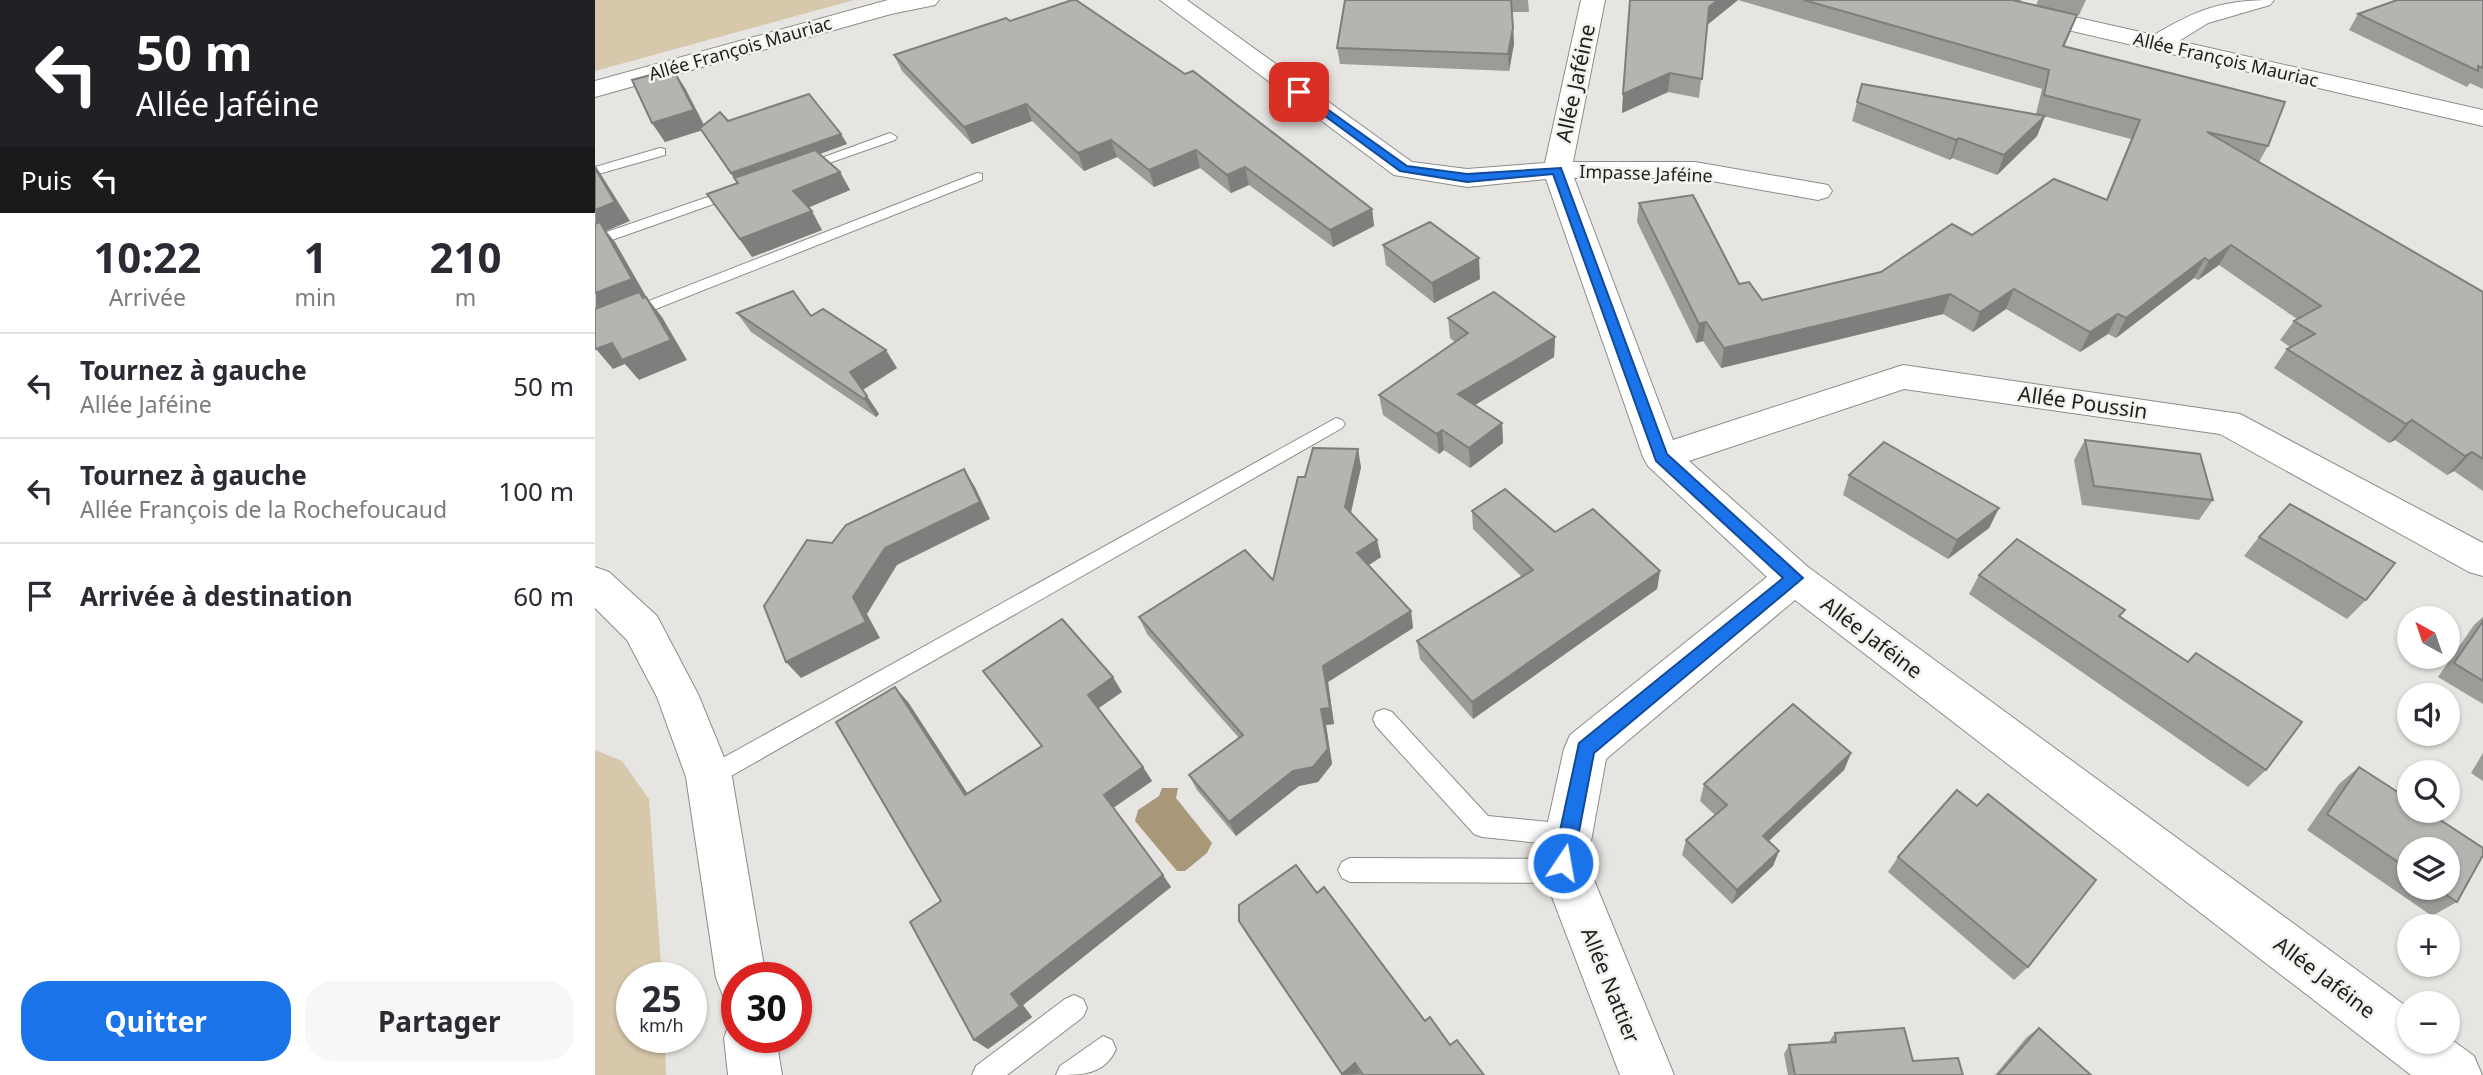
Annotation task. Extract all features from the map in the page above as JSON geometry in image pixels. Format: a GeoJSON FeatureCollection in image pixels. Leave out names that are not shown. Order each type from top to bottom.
{"type":"FeatureCollection","features":[{"type":"Feature","properties":{"kind":"street","name":"Allée François Mauriac"},"geometry":{"type":"LineString","coordinates":[[595,89],[888,6],[927,0]]}},
{"type":"Feature","properties":{"kind":"street","name":"Impasse Jaféine"},"geometry":{"type":"LineString","coordinates":[[1172,0],[1404,169],[1467,178],[1557,170],[1695,170],[1818,191]]}},
{"type":"Feature","properties":{"kind":"street","name":"Allée Jaféine"},"geometry":{"type":"LineString","coordinates":[[1593,0],[1557,170],[1661,457],[1794,578],[2397,1031]]}},
{"type":"Feature","properties":{"kind":"street","name":"Allée François Mauriac"},"geometry":{"type":"LineString","coordinates":[[1968,0],[2483,118]]}},
{"type":"Feature","properties":{"kind":"street"},"geometry":{"type":"LineString","coordinates":[[2158,43],[2200,18],[2262,0]]}},
{"type":"Feature","properties":{"kind":"street","name":"Allée Poussin"},"geometry":{"type":"LineString","coordinates":[[1661,457],[1903,377],[2228,423],[2483,561]]}},
{"type":"Feature","properties":{"kind":"street"},"geometry":{"type":"LineString","coordinates":[[1567,853],[1586,749],[1794,578]]}},
{"type":"Feature","properties":{"kind":"street"},"geometry":{"type":"LineString","coordinates":[[595,583],[642,628],[677,694],[709,776],[738,962]]}},
{"type":"Feature","properties":{"kind":"street","name":"Allée Nattier"},"geometry":{"type":"LineString","coordinates":[[1567,853],[1647,1075]]}},
{"type":"Feature","properties":{"kind":"street"},"geometry":{"type":"LineString","coordinates":[[752,1053],[755,1075]]}},
{"type":"Feature","properties":{"kind":"street","name":"Allée Jaféine"},"geometry":{"type":"LineString","coordinates":[[2427,1054],[2455,1075]]}},
{"type":"Feature","properties":{"kind":"lane"},"geometry":{"type":"LineString","coordinates":[[787,173],[890,136]]}},
{"type":"Feature","properties":{"kind":"lane"},"geometry":{"type":"LineString","coordinates":[[595,171],[660,152]]}},
{"type":"Feature","properties":{"kind":"lane"},"geometry":{"type":"LineString","coordinates":[[595,328],[977,177]]}},
{"type":"Feature","properties":{"kind":"lane"},"geometry":{"type":"LineString","coordinates":[[595,240],[749,186]]}},
{"type":"Feature","properties":{"kind":"lane"},"geometry":{"type":"LineString","coordinates":[[709,776],[1336,424]]}},
{"type":"Feature","properties":{"kind":"lane"},"geometry":{"type":"LineString","coordinates":[[1384,719],[1482,826],[1567,853]]}},
{"type":"Feature","properties":{"kind":"lane"},"geometry":{"type":"LineString","coordinates":[[1350,870],[1567,853]]}},
{"type":"Feature","properties":{"kind":"lane"},"geometry":{"type":"LineString","coordinates":[[985,1075],[1074,1008]]}},
{"type":"Feature","properties":{"kind":"lane"},"geometry":{"type":"LineString","coordinates":[[1069,1075],[1103,1049]]}},
{"type":"Feature","properties":{"kind":"shaded area"},"geometry":{"type":"Polygon","coordinates":[[[595,0],[854,0],[595,71],[595,0]]]}},
{"type":"Feature","properties":{"kind":"shaded area"},"geometry":{"type":"Polygon","coordinates":[[[595,750],[622,761],[649,799],[661,962],[616,962],[616,1053],[665,1053],[666,1075],[595,1075],[595,750]]]}},
{"type":"Feature","properties":{"kind":"shaded area"},"geometry":{"type":"Polygon","coordinates":[[[1162,788],[1178,788],[1176,798],[1212,843],[1207,853],[1185,871],[1177,871],[1135,821],[1138,810],[1159,796],[1162,788]]]}},
{"type":"Feature","properties":{"kind":"building"},"geometry":{"type":"Polygon","coordinates":[[[1076,0],[1185,74],[1193,71],[1372,209],[1330,230],[1245,167],[1227,175],[1196,150],[1149,170],[1111,140],[1078,153],[1026,104],[964,127],[894,55],[1006,18],[1010,21],[1076,0]]]}},
{"type":"Feature","properties":{"kind":"building"},"geometry":{"type":"Polygon","coordinates":[[[1345,0],[1511,0],[1513,28],[1508,54],[1337,48],[1345,0]]]}},
{"type":"Feature","properties":{"kind":"building"},"geometry":{"type":"Polygon","coordinates":[[[1630,0],[1718,0],[1709,7],[1702,79],[1670,73],[1623,94],[1630,0]]]}},
{"type":"Feature","properties":{"kind":"building"},"geometry":{"type":"Polygon","coordinates":[[[1804,0],[2012,0],[2077,15],[2063,46],[2285,102],[2268,146],[2207,132],[2483,292],[2483,459],[2472,452],[2465,456],[2412,420],[2406,424],[2287,349],[2315,334],[2294,321],[2321,306],[2231,245],[2209,261],[2205,258],[2126,318],[2118,314],[2090,332],[2014,289],[1980,312],[1950,294],[1724,348],[1706,322],[1699,324],[1639,203],[1693,195],[1739,284],[1749,282],[1762,300],[1881,272],[1952,224],[1972,235],[2054,179],[2107,200],[2140,120],[2044,95],[2049,70],[1804,0]]]}},
{"type":"Feature","properties":{"kind":"building"},"geometry":{"type":"Polygon","coordinates":[[[2397,0],[2483,0],[2483,68],[2478,66],[2478,71],[2358,14],[2397,0]]]}},
{"type":"Feature","properties":{"kind":"building"},"geometry":{"type":"Polygon","coordinates":[[[673,69],[694,110],[652,123],[632,80],[673,69]]]}},
{"type":"Feature","properties":{"kind":"building"},"geometry":{"type":"Polygon","coordinates":[[[1862,84],[2045,116],[2004,155],[1959,138],[1956,140],[1857,102],[1862,84]]]}},
{"type":"Feature","properties":{"kind":"building"},"geometry":{"type":"Polygon","coordinates":[[[809,94],[841,134],[731,173],[700,128],[720,112],[728,121],[809,94]]]}},
{"type":"Feature","properties":{"kind":"building"},"geometry":{"type":"Polygon","coordinates":[[[815,150],[840,172],[793,191],[812,211],[740,239],[707,194],[738,183],[734,178],[815,150]]]}},
{"type":"Feature","properties":{"kind":"building"},"geometry":{"type":"Polygon","coordinates":[[[595,168],[615,202],[595,210],[595,168]]]}},
{"type":"Feature","properties":{"kind":"building"},"geometry":{"type":"Polygon","coordinates":[[[600,222],[632,279],[595,293],[595,224],[600,222]]]}},
{"type":"Feature","properties":{"kind":"building"},"geometry":{"type":"Polygon","coordinates":[[[1430,222],[1479,258],[1432,283],[1383,245],[1430,222]]]}},
{"type":"Feature","properties":{"kind":"building"},"geometry":{"type":"Polygon","coordinates":[[[793,291],[811,316],[823,309],[886,350],[850,372],[867,396],[864,399],[737,313],[793,291]]]}},
{"type":"Feature","properties":{"kind":"building"},"geometry":{"type":"Polygon","coordinates":[[[639,292],[643,298],[646,297],[671,340],[622,360],[612,343],[596,349],[595,309],[639,292]]]}},
{"type":"Feature","properties":{"kind":"building"},"geometry":{"type":"Polygon","coordinates":[[[1494,292],[1555,337],[1458,394],[1502,423],[1469,448],[1442,430],[1437,434],[1379,395],[1468,333],[1448,318],[1494,292]]]}},
{"type":"Feature","properties":{"kind":"building"},"geometry":{"type":"Polygon","coordinates":[[[2085,440],[2200,454],[2213,500],[2094,486],[2085,440]]]}},
{"type":"Feature","properties":{"kind":"building"},"geometry":{"type":"Polygon","coordinates":[[[1884,442],[1999,508],[1957,540],[1849,475],[1884,442]]]}},
{"type":"Feature","properties":{"kind":"building"},"geometry":{"type":"Polygon","coordinates":[[[1313,448],[1358,449],[1345,507],[1377,540],[1357,553],[1411,611],[1323,666],[1330,708],[1321,709],[1328,749],[1313,767],[1293,771],[1229,822],[1189,775],[1243,735],[1139,617],[1245,550],[1273,580],[1298,477],[1305,477],[1313,448]]]}},
{"type":"Feature","properties":{"kind":"building"},"geometry":{"type":"Polygon","coordinates":[[[964,469],[980,502],[885,548],[853,597],[866,622],[786,662],[764,606],[807,540],[832,543],[846,525],[964,469]]]}},
{"type":"Feature","properties":{"kind":"building"},"geometry":{"type":"Polygon","coordinates":[[[1505,489],[1555,532],[1593,509],[1660,571],[1472,702],[1417,641],[1533,570],[1472,511],[1505,489]]]}},
{"type":"Feature","properties":{"kind":"building"},"geometry":{"type":"Polygon","coordinates":[[[2290,504],[2395,563],[2366,600],[2259,537],[2290,504]]]}},
{"type":"Feature","properties":{"kind":"building"},"geometry":{"type":"Polygon","coordinates":[[[2017,539],[2125,610],[2119,616],[2188,662],[2196,653],[2302,722],[2266,770],[1979,575],[2017,539]]]}},
{"type":"Feature","properties":{"kind":"building"},"geometry":{"type":"Polygon","coordinates":[[[1062,619],[1113,677],[1088,695],[1143,767],[1104,795],[1163,875],[1011,994],[1020,1006],[974,1040],[910,922],[941,901],[836,722],[895,687],[965,795],[1042,746],[983,671],[1062,619]]]}},
{"type":"Feature","properties":{"kind":"building"},"geometry":{"type":"Polygon","coordinates":[[[2483,621],[2483,681],[2461,667],[2461,653],[2483,621]]]}},
{"type":"Feature","properties":{"kind":"building"},"geometry":{"type":"Polygon","coordinates":[[[1793,704],[1851,753],[1763,836],[1779,851],[1737,890],[1686,840],[1727,805],[1704,784],[1793,704]]]}},
{"type":"Feature","properties":{"kind":"building"},"geometry":{"type":"Polygon","coordinates":[[[2359,767],[2397,792],[2397,823],[2445,823],[2483,848],[2483,855],[2460,897],[2460,837],[2397,837],[2397,861],[2327,814],[2359,767]]]}},
{"type":"Feature","properties":{"kind":"building"},"geometry":{"type":"Polygon","coordinates":[[[1957,790],[1977,806],[1988,794],[2096,880],[2028,967],[1898,857],[1957,790]]]}},
{"type":"Feature","properties":{"kind":"building"},"geometry":{"type":"Polygon","coordinates":[[[1296,865],[1317,893],[1324,887],[1425,1021],[1430,1017],[1450,1045],[1457,1040],[1484,1075],[1363,1075],[1355,1063],[1342,1074],[1239,921],[1239,905],[1296,865]]]}},
{"type":"Feature","properties":{"kind":"building"},"geometry":{"type":"Polygon","coordinates":[[[1904,1028],[1913,1061],[1958,1058],[1963,1075],[1795,1075],[1789,1045],[1836,1042],[1835,1033],[1904,1028]]]}},
{"type":"Feature","properties":{"kind":"building"},"geometry":{"type":"Polygon","coordinates":[[[2039,1028],[2091,1075],[1998,1075],[2039,1028]]]}},
{"type":"Feature","properties":{"kind":"route"},"geometry":{"type":"LineString","coordinates":[[1299,92],[1404,169],[1467,178],[1557,170],[1661,457],[1760,550],[1794,578],[1586,749],[1563,863]]}}]}
